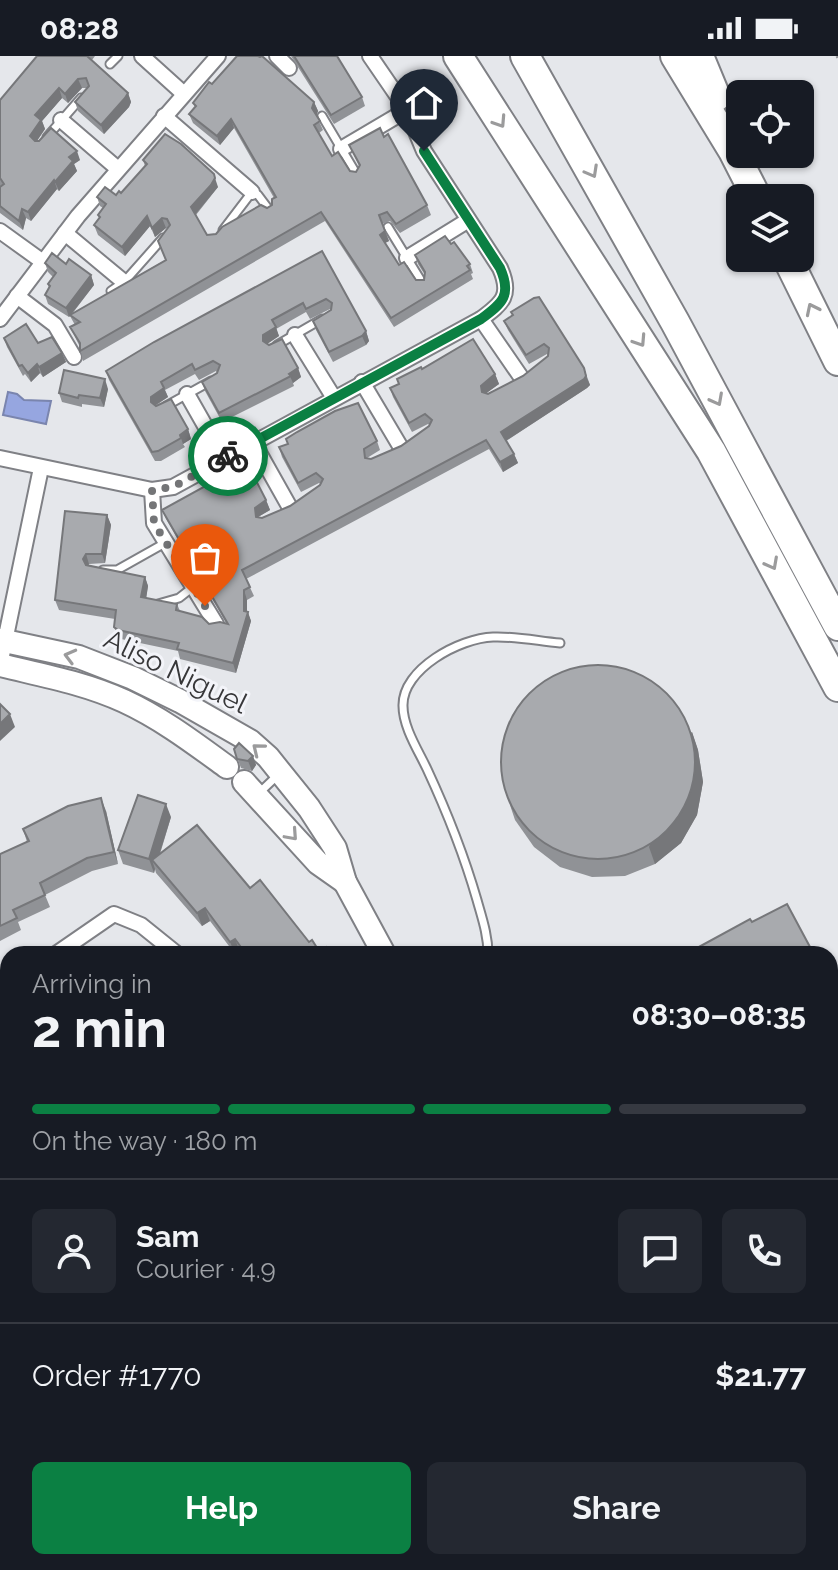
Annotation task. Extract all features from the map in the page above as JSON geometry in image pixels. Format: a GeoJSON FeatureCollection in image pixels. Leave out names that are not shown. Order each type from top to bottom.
{"type":"FeatureCollection","features":[{"type":"Feature","properties":{"kind":"highway"},"geometry":{"type":"LineString","coordinates":[[458,56],[711,451],[838,687]]}},
{"type":"Feature","properties":{"kind":"highway"},"geometry":{"type":"LineString","coordinates":[[525,56],[675,322],[838,626]]}},
{"type":"Feature","properties":{"kind":"highway"},"geometry":{"type":"LineString","coordinates":[[675,56],[726,140]]}},
{"type":"Feature","properties":{"kind":"highway"},"geometry":{"type":"LineString","coordinates":[[699,56],[712,84],[726,129]]}},
{"type":"Feature","properties":{"kind":"highway"},"geometry":{"type":"LineString","coordinates":[[794,272],[838,361]]}},
{"type":"Feature","properties":{"kind":"street"},"geometry":{"type":"LineString","coordinates":[[142,56],[184,94]]}},
{"type":"Feature","properties":{"kind":"street"},"geometry":{"type":"LineString","coordinates":[[0,319],[118,169],[218,56]]}},
{"type":"Feature","properties":{"kind":"street"},"geometry":{"type":"LineString","coordinates":[[277,56],[289,68]]}},
{"type":"Feature","properties":{"kind":"street"},"geometry":{"type":"LineString","coordinates":[[0,458],[152,490],[173,487],[481,319],[500,305],[506,280],[500,268],[424,151],[407,110],[370,56]]}},
{"type":"Feature","properties":{"kind":"street"},"geometry":{"type":"LineString","coordinates":[[341,149],[407,110]]}},
{"type":"Feature","properties":{"kind":"street"},"geometry":{"type":"LineString","coordinates":[[164,116],[252,192]]}},
{"type":"Feature","properties":{"kind":"street"},"geometry":{"type":"LineString","coordinates":[[61,120],[118,169]]}},
{"type":"Feature","properties":{"kind":"street"},"geometry":{"type":"LineString","coordinates":[[407,258],[467,221]]}},
{"type":"Feature","properties":{"kind":"street"},"geometry":{"type":"LineString","coordinates":[[0,231],[43,262]]}},
{"type":"Feature","properties":{"kind":"street"},"geometry":{"type":"LineString","coordinates":[[65,233],[124,282]]}},
{"type":"Feature","properties":{"kind":"street"},"geometry":{"type":"LineString","coordinates":[[17,296],[55,325],[74,357]]}},
{"type":"Feature","properties":{"kind":"street"},"geometry":{"type":"LineString","coordinates":[[481,319],[522,376]]}},
{"type":"Feature","properties":{"kind":"street"},"geometry":{"type":"LineString","coordinates":[[295,335],[334,398]]}},
{"type":"Feature","properties":{"kind":"street"},"geometry":{"type":"LineString","coordinates":[[362,382],[404,443]]}},
{"type":"Feature","properties":{"kind":"street"},"geometry":{"type":"LineString","coordinates":[[187,394],[224,459]]}},
{"type":"Feature","properties":{"kind":"street"},"geometry":{"type":"LineString","coordinates":[[253,442],[288,507]]}},
{"type":"Feature","properties":{"kind":"street"},"geometry":{"type":"LineString","coordinates":[[0,665],[41,468]]}},
{"type":"Feature","properties":{"kind":"street"},"geometry":{"type":"LineString","coordinates":[[152,490],[154,523],[216,624]]}},
{"type":"Feature","properties":{"kind":"street","name":"Aliso Niguel"},"geometry":{"type":"LineString","coordinates":[[3,640],[79,657],[133,678],[250,741],[281,772],[335,848],[345,882],[380,946]]}},
{"type":"Feature","properties":{"kind":"street","name":"Aliso Niguel"},"geometry":{"type":"LineString","coordinates":[[0,665],[75,683],[124,700],[176,729],[227,767]]}},
{"type":"Feature","properties":{"kind":"street"},"geometry":{"type":"LineString","coordinates":[[124,700],[133,678]]}},
{"type":"Feature","properties":{"kind":"street","name":"Aliso Niguel"},"geometry":{"type":"LineString","coordinates":[[251,788],[318,863],[345,882]]}},
{"type":"Feature","properties":{"kind":"street"},"geometry":{"type":"LineString","coordinates":[[68,946],[114,914],[141,925],[167,946]]}},
{"type":"Feature","properties":{"kind":"lane"},"geometry":{"type":"LineString","coordinates":[[110,64],[118,56]]}},
{"type":"Feature","properties":{"kind":"lane"},"geometry":{"type":"LineString","coordinates":[[40,144],[86,93]]}},
{"type":"Feature","properties":{"kind":"lane"},"geometry":{"type":"LineString","coordinates":[[322,116],[357,175]]}},
{"type":"Feature","properties":{"kind":"lane"},"geometry":{"type":"LineString","coordinates":[[216,238],[252,192],[270,211]]}},
{"type":"Feature","properties":{"kind":"lane"},"geometry":{"type":"LineString","coordinates":[[388,227],[423,284]]}},
{"type":"Feature","properties":{"kind":"lane"},"geometry":{"type":"LineString","coordinates":[[111,291],[124,282],[167,234]]}},
{"type":"Feature","properties":{"kind":"lane"},"geometry":{"type":"LineString","coordinates":[[272,348],[329,315]]}},
{"type":"Feature","properties":{"kind":"lane"},"geometry":{"type":"LineString","coordinates":[[160,409],[217,377]]}},
{"type":"Feature","properties":{"kind":"lane"},"geometry":{"type":"LineString","coordinates":[[386,454],[404,443]]}},
{"type":"Feature","properties":{"kind":"lane"},"geometry":{"type":"LineString","coordinates":[[93,569],[117,570],[165,543]]}},
{"type":"Feature","properties":{"kind":"lane"},"geometry":{"type":"LineString","coordinates":[[158,604],[179,598],[193,587]]}},
{"type":"Feature","properties":{"kind":"lane"},"geometry":{"type":"LineString","coordinates":[[488,946],[470,875],[451,824],[408,729],[403,706],[406,687],[417,671],[438,657],[478,639],[492,637],[560,643]]}},
{"type":"Feature","properties":{"kind":"lane"},"geometry":{"type":"LineString","coordinates":[[251,788],[281,772]]}},
{"type":"Feature","properties":{"kind":"water"},"geometry":{"type":"Polygon","coordinates":[[[8,392],[24,400],[51,401],[46,424],[3,415],[8,392]]]}},
{"type":"Feature","properties":{"kind":"building"},"geometry":{"type":"Polygon","coordinates":[[[37,56],[87,56],[128,93],[101,125],[75,102],[89,86],[86,78],[78,79],[65,94],[59,88],[35,115],[41,120],[30,136],[35,141],[39,141],[51,128],[77,151],[69,157],[73,161],[28,212],[22,209],[19,221],[0,206],[0,187],[4,184],[0,178],[0,100],[37,56]]]}},
{"type":"Feature","properties":{"kind":"building"},"geometry":{"type":"Polygon","coordinates":[[[237,56],[262,56],[314,102],[312,108],[320,121],[314,125],[332,156],[338,152],[350,171],[356,172],[360,165],[349,145],[380,128],[384,137],[388,134],[427,205],[396,224],[387,212],[379,215],[385,231],[380,235],[399,265],[404,262],[416,280],[424,280],[425,272],[415,255],[445,236],[451,244],[454,242],[470,264],[467,266],[470,270],[391,318],[321,212],[80,351],[80,343],[70,327],[80,322],[70,315],[166,260],[158,241],[170,225],[167,219],[162,218],[152,228],[147,216],[122,247],[94,225],[106,204],[97,197],[105,187],[116,195],[119,191],[121,193],[147,164],[143,160],[165,134],[214,174],[211,185],[191,207],[207,235],[216,234],[222,227],[261,205],[267,208],[272,205],[272,199],[276,197],[231,119],[217,136],[189,114],[196,106],[193,103],[209,82],[212,84],[237,56]]]}},
{"type":"Feature","properties":{"kind":"building"},"geometry":{"type":"Polygon","coordinates":[[[294,56],[337,56],[362,97],[331,115],[294,56]]]}},
{"type":"Feature","properties":{"kind":"building"},"geometry":{"type":"Polygon","coordinates":[[[322,251],[366,331],[362,336],[329,352],[313,321],[331,310],[332,303],[326,299],[306,309],[303,303],[272,320],[276,327],[263,335],[263,341],[269,345],[282,339],[298,368],[289,374],[291,376],[219,413],[202,382],[217,373],[220,365],[213,361],[195,370],[192,364],[161,382],[164,388],[151,397],[151,402],[156,406],[171,399],[188,429],[180,435],[181,438],[152,452],[106,371],[322,251]]]}},
{"type":"Feature","properties":{"kind":"building"},"geometry":{"type":"Polygon","coordinates":[[[52,253],[66,264],[69,259],[91,275],[66,308],[45,295],[56,273],[45,263],[52,253]]]}},
{"type":"Feature","properties":{"kind":"building"},"geometry":{"type":"Polygon","coordinates":[[[539,297],[584,368],[584,379],[501,432],[514,454],[500,462],[486,440],[242,570],[250,587],[244,590],[244,611],[248,612],[233,663],[177,649],[179,643],[118,630],[114,627],[116,610],[55,600],[65,511],[107,515],[102,554],[86,554],[83,559],[86,565],[145,577],[141,597],[177,604],[176,610],[202,617],[209,624],[228,624],[162,510],[247,463],[266,500],[255,508],[256,517],[262,518],[290,506],[320,485],[323,479],[316,473],[298,483],[279,447],[288,444],[286,439],[297,432],[335,411],[358,403],[377,441],[364,449],[365,458],[371,459],[401,446],[429,426],[432,420],[425,414],[409,423],[390,388],[399,384],[397,379],[422,369],[473,339],[495,374],[481,386],[482,392],[488,394],[523,376],[548,356],[549,348],[544,344],[526,355],[504,321],[513,315],[511,312],[539,297]]]}},
{"type":"Feature","properties":{"kind":"building"},"geometry":{"type":"Polygon","coordinates":[[[26,324],[38,343],[52,337],[62,353],[39,367],[37,364],[28,373],[22,365],[19,366],[4,338],[26,324]]]}},
{"type":"Feature","properties":{"kind":"building"},"geometry":{"type":"Polygon","coordinates":[[[64,370],[105,379],[100,398],[79,395],[78,398],[59,393],[64,370]]]}},
{"type":"Feature","properties":{"kind":"building"},"geometry":{"type":"Polygon","coordinates":[[[598,665],[635,672],[667,693],[688,725],[695,762],[688,799],[667,831],[635,852],[598,859],[561,852],[529,831],[508,799],[501,762],[508,725],[529,693],[561,672],[598,665]]]}},
{"type":"Feature","properties":{"kind":"building"},"geometry":{"type":"Polygon","coordinates":[[[0,704],[10,714],[0,724],[0,704]]]}},
{"type":"Feature","properties":{"kind":"building"},"geometry":{"type":"Polygon","coordinates":[[[239,743],[253,756],[248,761],[237,759],[234,749],[239,743]]]}},
{"type":"Feature","properties":{"kind":"building"},"geometry":{"type":"Polygon","coordinates":[[[138,795],[166,804],[149,859],[118,850],[138,795]]]}},
{"type":"Feature","properties":{"kind":"building"},"geometry":{"type":"Polygon","coordinates":[[[101,798],[114,852],[87,858],[40,883],[45,895],[13,910],[17,918],[0,926],[0,854],[29,841],[23,829],[68,806],[101,798]]]}},
{"type":"Feature","properties":{"kind":"building"},"geometry":{"type":"Polygon","coordinates":[[[197,825],[250,888],[260,880],[309,942],[312,940],[316,946],[240,946],[235,939],[230,942],[205,908],[197,913],[152,860],[197,825]]]}},
{"type":"Feature","properties":{"kind":"building"},"geometry":{"type":"Polygon","coordinates":[[[787,904],[809,946],[701,946],[750,919],[752,922],[787,904]]]}},
{"type":"Feature","properties":{"kind":"way so far"},"geometry":{"type":"LineString","coordinates":[[205,606],[154,523],[152,490],[173,487],[228,456]]}},
{"type":"Feature","properties":{"kind":"route"},"geometry":{"type":"LineString","coordinates":[[228,456],[481,319],[500,305],[506,280],[424,151]]}}]}
